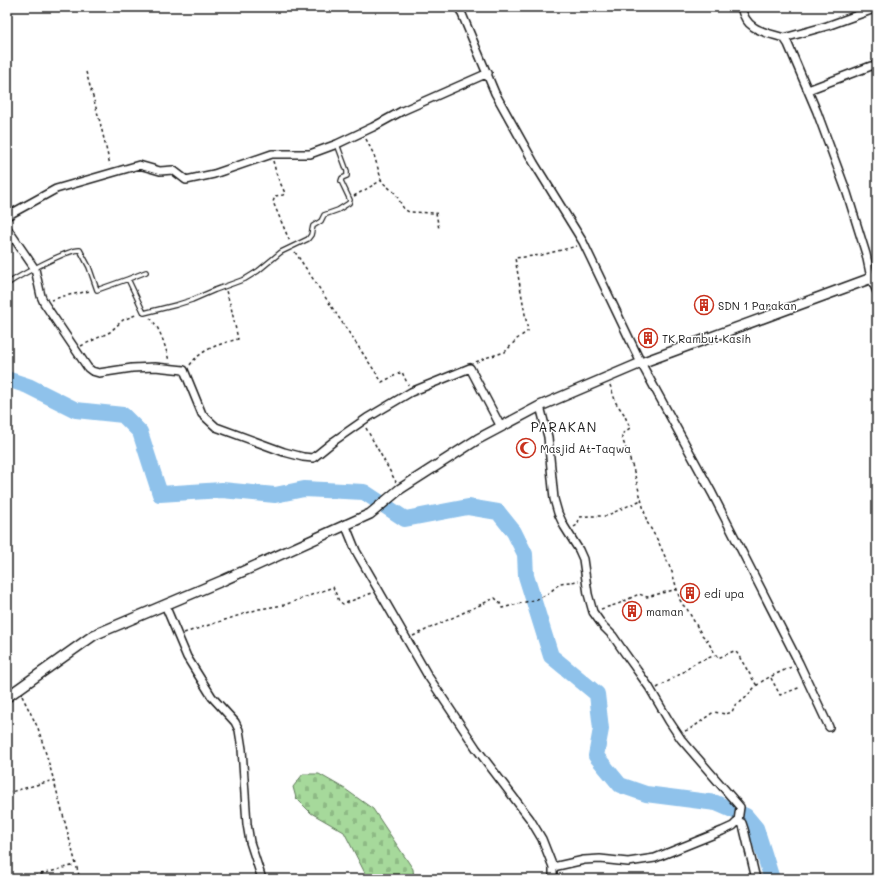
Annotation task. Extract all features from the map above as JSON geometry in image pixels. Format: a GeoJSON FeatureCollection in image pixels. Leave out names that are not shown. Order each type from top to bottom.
{"type":"FeatureCollection","features":[{"type":"Feature","properties":{"kind":"street"},"geometry":{"type":"LineString","coordinates":[[459,7],[488,73],[495,93],[534,163],[585,245],[641,363],[712,493],[799,663],[829,727]]}},
{"type":"Feature","properties":{"kind":"street"},"geometry":{"type":"LineString","coordinates":[[742,7],[747,22],[754,28],[765,33],[784,38],[827,26],[877,8]]}},
{"type":"Feature","properties":{"kind":"street"},"geometry":{"type":"LineString","coordinates":[[784,38],[808,90],[855,216],[874,277],[877,292]]}},
{"type":"Feature","properties":{"kind":"street"},"geometry":{"type":"LineString","coordinates":[[808,90],[871,66]]}},
{"type":"Feature","properties":{"kind":"street"},"geometry":{"type":"LineString","coordinates":[[7,216],[56,189],[112,172],[139,166],[160,171],[173,170],[186,180],[214,174],[272,154],[310,154],[337,144],[402,111],[488,73]]}},
{"type":"Feature","properties":{"kind":"street"},"geometry":{"type":"LineString","coordinates":[[7,228],[35,269],[44,303],[76,348],[88,368],[99,373],[132,368],[170,368],[184,370],[202,414],[216,426],[229,432],[284,452],[313,458],[334,441],[362,422],[411,392],[470,368],[501,427]]}},
{"type":"Feature","properties":{"kind":"street"},"geometry":{"type":"LineString","coordinates":[[7,697],[94,635],[224,580],[370,514],[400,489],[478,439],[540,406],[641,363],[874,277]]}},
{"type":"Feature","properties":{"kind":"street"},"geometry":{"type":"LineString","coordinates":[[540,406],[548,437],[554,499],[558,513],[583,559],[588,594],[593,612],[603,626],[613,636],[649,687],[677,733],[740,807],[739,819],[734,826],[655,858],[628,862],[600,859],[584,860],[552,866]]}},
{"type":"Feature","properties":{"kind":"street"},"geometry":{"type":"LineString","coordinates":[[345,524],[356,551],[428,676],[476,748],[530,819],[542,839],[552,866],[553,879]]}},
{"type":"Feature","properties":{"kind":"street"},"geometry":{"type":"LineString","coordinates":[[165,605],[187,657],[212,697],[235,722],[239,730],[242,749],[247,824],[250,842],[262,879]]}},
{"type":"Feature","properties":{"kind":"street"},"geometry":{"type":"LineString","coordinates":[[739,819],[744,829],[756,879]]}},
{"type":"Feature","properties":{"kind":"lane"},"geometry":{"type":"LineString","coordinates":[[128,279],[144,313],[176,305],[246,279],[291,246],[308,239],[311,235],[313,226],[321,220],[324,215],[345,206],[350,200],[341,181],[342,178],[347,176],[347,171],[337,144]]}},
{"type":"Feature","properties":{"kind":"lane"},"geometry":{"type":"LineString","coordinates":[[7,284],[72,251],[80,250],[88,264],[97,290],[146,272]]}},
{"type":"Feature","properties":{"kind":"path"},"geometry":{"type":"LineString","coordinates":[[86,72],[112,172]]}},
{"type":"Feature","properties":{"kind":"path"},"geometry":{"type":"LineString","coordinates":[[363,131],[374,155],[384,184],[390,188],[404,209],[409,212],[436,212],[439,228]]}},
{"type":"Feature","properties":{"kind":"path"},"geometry":{"type":"LineString","coordinates":[[272,154],[278,176],[285,193],[283,195],[275,196],[273,202],[291,246],[382,382],[402,372],[411,392]]}},
{"type":"Feature","properties":{"kind":"path"},"geometry":{"type":"LineString","coordinates":[[350,200],[355,195],[382,180]]}},
{"type":"Feature","properties":{"kind":"path"},"geometry":{"type":"LineString","coordinates":[[470,368],[476,362],[505,352],[528,331],[515,258],[542,255],[585,245]]}},
{"type":"Feature","properties":{"kind":"path"},"geometry":{"type":"LineString","coordinates":[[184,370],[191,365],[194,359],[211,348],[238,339],[232,307],[224,286]]}},
{"type":"Feature","properties":{"kind":"path"},"geometry":{"type":"LineString","coordinates":[[44,303],[64,296],[97,290]]}},
{"type":"Feature","properties":{"kind":"path"},"geometry":{"type":"LineString","coordinates":[[76,348],[110,332],[123,320],[144,313],[154,321],[163,339],[170,368]]}},
{"type":"Feature","properties":{"kind":"path"},"geometry":{"type":"LineString","coordinates":[[607,378],[618,408],[624,414],[630,428],[622,434],[647,522],[668,562],[675,579],[680,600],[718,658],[734,651],[737,653],[757,686]]}},
{"type":"Feature","properties":{"kind":"path"},"geometry":{"type":"LineString","coordinates":[[362,422],[400,489]]}},
{"type":"Feature","properties":{"kind":"path"},"geometry":{"type":"LineString","coordinates":[[568,532],[577,525],[580,517],[606,516],[641,499]]}},
{"type":"Feature","properties":{"kind":"path"},"geometry":{"type":"LineString","coordinates":[[406,639],[495,598],[500,602],[502,608],[537,599],[548,594],[560,583],[587,581]]}},
{"type":"Feature","properties":{"kind":"path"},"geometry":{"type":"LineString","coordinates":[[177,636],[259,609],[298,600],[321,590],[333,587],[339,601],[343,604],[379,591]]}},
{"type":"Feature","properties":{"kind":"path"},"geometry":{"type":"LineString","coordinates":[[593,612],[618,604],[639,594],[647,597],[677,589]]}},
{"type":"Feature","properties":{"kind":"path"},"geometry":{"type":"LineString","coordinates":[[654,690],[682,673],[695,663],[716,655]]}},
{"type":"Feature","properties":{"kind":"path"},"geometry":{"type":"LineString","coordinates":[[677,733],[697,726],[701,720],[714,712],[726,714],[732,712],[735,705],[742,703],[757,686],[799,663]]}},
{"type":"Feature","properties":{"kind":"path"},"geometry":{"type":"LineString","coordinates":[[771,678],[780,695],[809,683]]}},
{"type":"Feature","properties":{"kind":"path"},"geometry":{"type":"LineString","coordinates":[[17,690],[38,728],[54,780],[80,879]]}},
{"type":"Feature","properties":{"kind":"path"},"geometry":{"type":"LineString","coordinates":[[7,793],[54,780]]}},
{"type":"Feature","properties":{"kind":"path"},"geometry":{"type":"LineString","coordinates":[[23,879],[76,864]]}},
{"type":"Feature","properties":{"kind":"green space"},"geometry":{"type":"Polygon","coordinates":[[[303,774],[319,774],[345,789],[373,809],[413,869],[414,879],[368,879],[344,832],[311,813],[296,798],[293,787],[303,774]]]}},
{"type":"Feature","properties":{"kind":"waterway"},"geometry":{"type":"LineString","coordinates":[[7,379],[28,386],[76,410],[123,415],[140,432],[160,494],[222,490],[275,495],[304,489],[364,492],[405,519],[468,507],[498,512],[514,532],[525,554],[526,576],[551,656],[597,694],[601,729],[596,756],[620,785],[646,794],[716,803],[746,816],[756,828],[772,879]]}},
{"type":"Feature","properties":{"kind":"place","name":"SDN 1 Parakan"},"geometry":{"type":"Point","coordinates":[704,305]}},
{"type":"Feature","properties":{"kind":"place","name":"TK Rambut Kasih"},"geometry":{"type":"Point","coordinates":[648,338]}},
{"type":"Feature","properties":{"kind":"place","name":"Masjid At-Taqwa"},"geometry":{"type":"Point","coordinates":[526,448]}},
{"type":"Feature","properties":{"kind":"place","name":"edi upa"},"geometry":{"type":"Point","coordinates":[690,593]}},
{"type":"Feature","properties":{"kind":"place","name":"maman"},"geometry":{"type":"Point","coordinates":[632,611]}},
{"type":"Feature","properties":{"kind":"district","name":"PARAKAN"},"geometry":{"type":"Point","coordinates":[564,426]}}]}
